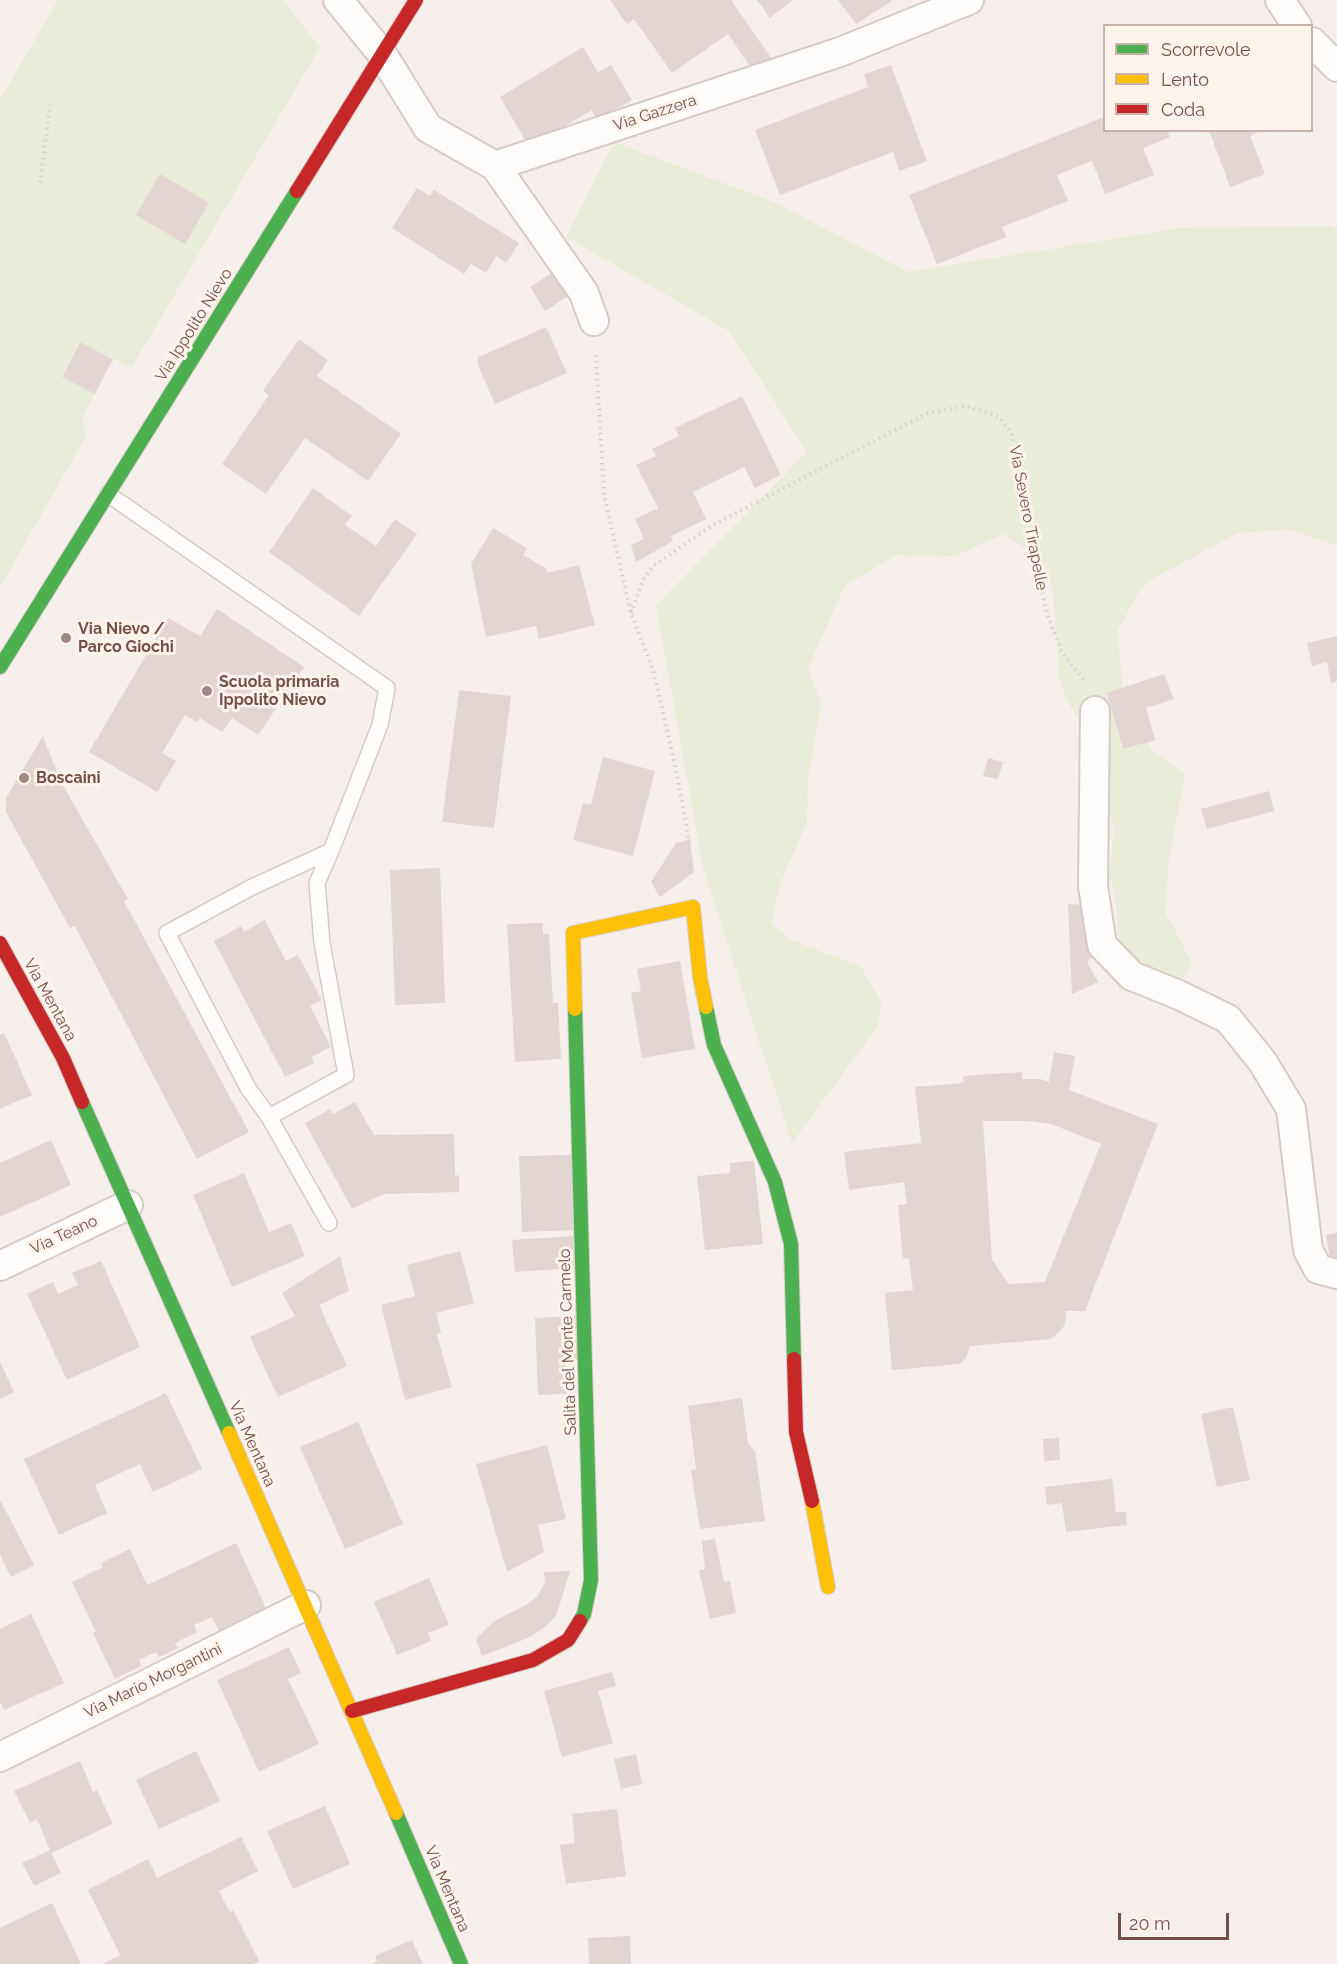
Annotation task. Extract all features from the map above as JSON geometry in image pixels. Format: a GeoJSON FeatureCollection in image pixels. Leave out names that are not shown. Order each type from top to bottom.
{"type":"FeatureCollection","features":[{"type":"Feature","properties":{"kind":"street"},"geometry":{"type":"LineString","coordinates":[[338,0],[382,54],[428,128],[495,166],[584,292],[594,321]]}},
{"type":"Feature","properties":{"kind":"street","name":"Via Ippolito Nievo"},"geometry":{"type":"LineString","coordinates":[[0,667],[416,0]]}},
{"type":"Feature","properties":{"kind":"street","name":"Via Gazzera"},"geometry":{"type":"LineString","coordinates":[[495,166],[840,52],[969,0]]}},
{"type":"Feature","properties":{"kind":"street"},"geometry":{"type":"LineString","coordinates":[[1280,0],[1296,24]]}},
{"type":"Feature","properties":{"kind":"street"},"geometry":{"type":"LineString","coordinates":[[1313,44],[1337,67]]}},
{"type":"Feature","properties":{"kind":"street"},"geometry":{"type":"LineString","coordinates":[[1095,711],[1093,886],[1102,945],[1132,976],[1179,995],[1228,1019],[1262,1061],[1291,1109],[1308,1250],[1318,1269],[1337,1274]]}},
{"type":"Feature","properties":{"kind":"street"},"geometry":{"type":"LineString","coordinates":[[693,907],[700,977],[714,1045],[775,1182],[791,1244],[796,1432],[816,1515],[828,1587]]}},
{"type":"Feature","properties":{"kind":"street","name":"Salita del Monte Carmelo"},"geometry":{"type":"LineString","coordinates":[[352,1711],[533,1660],[568,1640],[584,1614],[591,1580],[573,933],[693,907]]}},
{"type":"Feature","properties":{"kind":"street","name":"Via Mentana"},"geometry":{"type":"LineString","coordinates":[[0,943],[63,1058],[306,1605],[461,1964]]}},
{"type":"Feature","properties":{"kind":"street","name":"Via Teano"},"geometry":{"type":"LineString","coordinates":[[0,1266],[128,1205]]}},
{"type":"Feature","properties":{"kind":"street","name":"Via Mario Morgantini"},"geometry":{"type":"LineString","coordinates":[[0,1756],[306,1605]]}},
{"type":"Feature","properties":{"kind":"lane"},"geometry":{"type":"LineString","coordinates":[[108,494],[387,688],[380,725],[317,883],[322,943],[346,1075],[269,1117]]}},
{"type":"Feature","properties":{"kind":"lane"},"geometry":{"type":"LineString","coordinates":[[329,1223],[269,1117],[248,1088],[167,933],[252,887],[330,851]]}},
{"type":"Feature","properties":{"kind":"path"},"geometry":{"type":"LineString","coordinates":[[40,183],[50,105]]}},
{"type":"Feature","properties":{"kind":"path"},"geometry":{"type":"LineString","coordinates":[[594,321],[604,495],[631,613],[653,670],[675,765],[688,834],[693,907]]}},
{"type":"Feature","properties":{"kind":"path","name":"Via Severo Tirapelle"},"geometry":{"type":"LineString","coordinates":[[631,613],[643,580],[653,566],[712,525],[928,413],[965,406],[999,416],[1012,433],[1047,614],[1064,654],[1084,680],[1095,711]]}},
{"type":"Feature","properties":{"kind":"green space"},"geometry":{"type":"Polygon","coordinates":[[[58,0],[283,0],[320,47],[132,367],[79,342],[62,377],[95,394],[83,417],[85,438],[0,587],[0,100],[58,0]]]}},
{"type":"Feature","properties":{"kind":"green space"},"geometry":{"type":"Polygon","coordinates":[[[614,142],[776,203],[908,272],[1180,228],[1331,226],[1337,229],[1337,545],[1289,529],[1238,533],[1152,579],[1138,593],[1118,630],[1123,693],[1151,749],[1185,774],[1169,858],[1166,913],[1192,964],[1170,998],[1119,990],[1117,909],[1109,873],[1114,832],[1095,749],[1067,700],[1059,676],[1053,588],[1038,556],[1004,534],[954,556],[897,555],[845,585],[808,668],[821,704],[808,780],[807,822],[780,884],[771,924],[792,940],[861,967],[881,1002],[878,1026],[792,1143],[703,867],[656,605],[807,452],[729,331],[566,237],[614,142]]]}},
{"type":"Feature","properties":{"kind":"building"},"geometry":{"type":"Polygon","coordinates":[[[610,0],[731,0],[771,58],[750,66],[728,34],[672,73],[634,19],[627,24],[610,0]]]}},
{"type":"Feature","properties":{"kind":"building"},"geometry":{"type":"Polygon","coordinates":[[[757,0],[793,0],[770,18],[757,0]]]}},
{"type":"Feature","properties":{"kind":"building"},"geometry":{"type":"Polygon","coordinates":[[[838,0],[891,0],[892,1],[856,24],[838,0]]]}},
{"type":"Feature","properties":{"kind":"building"},"geometry":{"type":"Polygon","coordinates":[[[583,47],[598,72],[611,65],[632,100],[597,120],[592,110],[529,147],[500,97],[583,47]]]}},
{"type":"Feature","properties":{"kind":"building"},"geometry":{"type":"Polygon","coordinates":[[[891,65],[927,161],[899,171],[893,152],[780,195],[755,130],[868,87],[864,74],[891,65]]]}},
{"type":"Feature","properties":{"kind":"building"},"geometry":{"type":"Polygon","coordinates":[[[1103,117],[1103,132],[1168,132],[1170,137],[1143,148],[1154,175],[1105,194],[1092,161],[1057,175],[1068,201],[1002,227],[1006,237],[937,264],[909,195],[1103,117]]]}},
{"type":"Feature","properties":{"kind":"building"},"geometry":{"type":"Polygon","coordinates":[[[1210,132],[1259,132],[1250,136],[1265,174],[1230,187],[1210,132]]]}},
{"type":"Feature","properties":{"kind":"building"},"geometry":{"type":"Polygon","coordinates":[[[160,174],[209,203],[185,244],[136,215],[160,174]]]}},
{"type":"Feature","properties":{"kind":"building"},"geometry":{"type":"Polygon","coordinates":[[[417,188],[430,196],[434,190],[519,243],[506,263],[496,256],[486,273],[471,264],[464,274],[392,228],[417,188]]]}},
{"type":"Feature","properties":{"kind":"building"},"geometry":{"type":"Polygon","coordinates":[[[555,271],[571,294],[545,311],[530,287],[555,271]]]}},
{"type":"Feature","properties":{"kind":"building"},"geometry":{"type":"Polygon","coordinates":[[[546,327],[567,373],[495,404],[477,363],[479,357],[546,327]]]}},
{"type":"Feature","properties":{"kind":"building"},"geometry":{"type":"Polygon","coordinates":[[[299,339],[328,360],[317,376],[401,434],[368,481],[305,438],[266,494],[222,464],[269,395],[263,391],[299,339]]]}},
{"type":"Feature","properties":{"kind":"building"},"geometry":{"type":"Polygon","coordinates":[[[80,342],[113,359],[95,394],[62,377],[80,342]]]}},
{"type":"Feature","properties":{"kind":"building"},"geometry":{"type":"Polygon","coordinates":[[[742,396],[781,475],[755,488],[744,467],[693,492],[706,519],[671,536],[673,541],[636,562],[631,545],[644,539],[635,519],[658,508],[636,465],[656,456],[652,449],[679,436],[675,428],[742,396]]]}},
{"type":"Feature","properties":{"kind":"building"},"geometry":{"type":"Polygon","coordinates":[[[313,488],[352,516],[345,525],[376,546],[395,519],[417,534],[359,616],[269,552],[313,488]]]}},
{"type":"Feature","properties":{"kind":"building"},"geometry":{"type":"Polygon","coordinates":[[[493,528],[527,548],[523,555],[546,568],[547,573],[579,565],[595,625],[539,639],[536,626],[486,637],[471,564],[493,528]]]}},
{"type":"Feature","properties":{"kind":"building","name":"Scuola primaria Ippolito Nievo"},"geometry":{"type":"Polygon","coordinates":[[[217,609],[304,667],[258,735],[232,718],[222,732],[200,718],[197,722],[185,715],[162,753],[176,761],[157,792],[89,752],[168,618],[200,636],[217,609]]]}},
{"type":"Feature","properties":{"kind":"building"},"geometry":{"type":"Polygon","coordinates":[[[1337,636],[1337,681],[1331,683],[1327,662],[1312,666],[1307,643],[1337,636]]]}},
{"type":"Feature","properties":{"kind":"building"},"geometry":{"type":"Polygon","coordinates":[[[1164,674],[1174,699],[1146,708],[1155,740],[1123,749],[1107,693],[1164,674]]]}},
{"type":"Feature","properties":{"kind":"building"},"geometry":{"type":"Polygon","coordinates":[[[459,690],[511,696],[494,828],[442,822],[459,690]]]}},
{"type":"Feature","properties":{"kind":"building"},"geometry":{"type":"Polygon","coordinates":[[[43,736],[61,782],[128,899],[124,901],[249,1132],[197,1159],[75,926],[70,928],[6,812],[6,798],[43,736]]]}},
{"type":"Feature","properties":{"kind":"building"},"geometry":{"type":"Polygon","coordinates":[[[603,757],[655,771],[633,856],[573,840],[583,803],[591,805],[603,757]]]}},
{"type":"Feature","properties":{"kind":"building"},"geometry":{"type":"Polygon","coordinates":[[[988,758],[1003,762],[998,779],[983,776],[988,758]]]}},
{"type":"Feature","properties":{"kind":"building"},"geometry":{"type":"Polygon","coordinates":[[[1269,791],[1274,811],[1207,829],[1201,809],[1269,791]]]}},
{"type":"Feature","properties":{"kind":"building"},"geometry":{"type":"Polygon","coordinates":[[[690,839],[694,872],[660,897],[651,882],[676,843],[690,839]]]}},
{"type":"Feature","properties":{"kind":"building"},"geometry":{"type":"Polygon","coordinates":[[[440,868],[445,1003],[395,1005],[390,870],[440,868]]]}},
{"type":"Feature","properties":{"kind":"building"},"geometry":{"type":"Polygon","coordinates":[[[1068,904],[1089,905],[1094,955],[1087,962],[1098,982],[1072,994],[1068,904]]]}},
{"type":"Feature","properties":{"kind":"building"},"geometry":{"type":"Polygon","coordinates":[[[265,920],[286,961],[298,955],[322,1000],[310,1006],[331,1047],[311,1057],[314,1063],[285,1077],[214,941],[241,926],[244,932],[265,920]]]}},
{"type":"Feature","properties":{"kind":"building"},"geometry":{"type":"Polygon","coordinates":[[[543,923],[543,934],[549,934],[553,1003],[558,1003],[561,1059],[515,1062],[507,924],[543,923]]]}},
{"type":"Feature","properties":{"kind":"building"},"geometry":{"type":"Polygon","coordinates":[[[680,961],[695,1049],[642,1058],[631,993],[641,991],[637,969],[680,961]]]}},
{"type":"Feature","properties":{"kind":"building"},"geometry":{"type":"Polygon","coordinates":[[[4,1033],[32,1095],[0,1109],[0,1035],[4,1033]]]}},
{"type":"Feature","properties":{"kind":"building"},"geometry":{"type":"Polygon","coordinates":[[[1054,1052],[1075,1056],[1069,1090],[1158,1124],[1085,1311],[1066,1311],[1063,1328],[1051,1339],[970,1346],[966,1358],[959,1364],[892,1370],[885,1293],[913,1290],[909,1258],[903,1259],[898,1205],[907,1204],[904,1182],[849,1190],[844,1152],[921,1143],[915,1087],[964,1083],[963,1076],[1022,1072],[1022,1079],[1040,1079],[1049,1082],[1054,1052]],[[983,1121],[992,1260],[1009,1284],[1045,1282],[1101,1144],[1051,1124],[1029,1121],[983,1121]]]}},
{"type":"Feature","properties":{"kind":"building"},"geometry":{"type":"Polygon","coordinates":[[[355,1102],[374,1135],[454,1134],[455,1176],[459,1175],[459,1192],[384,1194],[352,1209],[305,1123],[330,1109],[333,1114],[355,1102]]]}},
{"type":"Feature","properties":{"kind":"building"},"geometry":{"type":"Polygon","coordinates":[[[51,1140],[71,1185],[0,1217],[0,1163],[51,1140]]]}},
{"type":"Feature","properties":{"kind":"building"},"geometry":{"type":"Polygon","coordinates":[[[573,1155],[575,1230],[522,1232],[519,1156],[573,1155]]]}},
{"type":"Feature","properties":{"kind":"building"},"geometry":{"type":"Polygon","coordinates":[[[754,1161],[763,1244],[705,1250],[697,1176],[730,1173],[730,1163],[754,1161]]]}},
{"type":"Feature","properties":{"kind":"building"},"geometry":{"type":"Polygon","coordinates":[[[244,1173],[269,1232],[291,1223],[305,1256],[232,1287],[193,1195],[244,1173]]]}},
{"type":"Feature","properties":{"kind":"building"},"geometry":{"type":"Polygon","coordinates":[[[1337,1233],[1337,1268],[1330,1259],[1326,1235],[1337,1233]]]}},
{"type":"Feature","properties":{"kind":"building"},"geometry":{"type":"Polygon","coordinates":[[[573,1236],[574,1268],[515,1272],[512,1240],[573,1236]]]}},
{"type":"Feature","properties":{"kind":"building"},"geometry":{"type":"Polygon","coordinates":[[[460,1251],[474,1303],[436,1313],[441,1333],[437,1335],[452,1387],[405,1400],[381,1305],[415,1296],[407,1265],[460,1251]]]}},
{"type":"Feature","properties":{"kind":"building"},"geometry":{"type":"Polygon","coordinates":[[[340,1256],[349,1291],[319,1305],[347,1366],[278,1397],[250,1337],[295,1316],[282,1293],[340,1256]]]}},
{"type":"Feature","properties":{"kind":"building"},"geometry":{"type":"Polygon","coordinates":[[[101,1261],[140,1347],[67,1380],[27,1294],[53,1282],[58,1294],[78,1285],[72,1273],[101,1261]]]}},
{"type":"Feature","properties":{"kind":"building"},"geometry":{"type":"Polygon","coordinates":[[[578,1316],[579,1360],[566,1360],[567,1394],[538,1395],[535,1318],[578,1316]]]}},
{"type":"Feature","properties":{"kind":"building"},"geometry":{"type":"Polygon","coordinates":[[[0,1362],[14,1392],[0,1399],[0,1362]]]}},
{"type":"Feature","properties":{"kind":"building"},"geometry":{"type":"Polygon","coordinates":[[[166,1393],[202,1469],[153,1492],[140,1464],[95,1485],[107,1513],[59,1535],[24,1459],[166,1393]]]}},
{"type":"Feature","properties":{"kind":"building"},"geometry":{"type":"Polygon","coordinates":[[[742,1398],[748,1443],[755,1451],[765,1521],[700,1529],[691,1470],[696,1469],[688,1406],[742,1398]]]}},
{"type":"Feature","properties":{"kind":"building"},"geometry":{"type":"Polygon","coordinates":[[[1233,1407],[1250,1480],[1217,1487],[1201,1414],[1233,1407]]]}},
{"type":"Feature","properties":{"kind":"building"},"geometry":{"type":"Polygon","coordinates":[[[358,1422],[403,1524],[345,1549],[300,1447],[358,1422]]]}},
{"type":"Feature","properties":{"kind":"building"},"geometry":{"type":"Polygon","coordinates":[[[1059,1438],[1060,1460],[1044,1461],[1043,1439],[1059,1438]]]}},
{"type":"Feature","properties":{"kind":"building"},"geometry":{"type":"Polygon","coordinates":[[[547,1445],[566,1519],[538,1525],[544,1552],[507,1572],[476,1464],[547,1445]]]}},
{"type":"Feature","properties":{"kind":"building"},"geometry":{"type":"Polygon","coordinates":[[[1112,1479],[1116,1512],[1126,1512],[1127,1525],[1066,1532],[1062,1503],[1047,1505],[1045,1487],[1112,1479]]]}},
{"type":"Feature","properties":{"kind":"building"},"geometry":{"type":"Polygon","coordinates":[[[0,1500],[34,1565],[11,1577],[0,1555],[0,1500]]]}},
{"type":"Feature","properties":{"kind":"building"},"geometry":{"type":"Polygon","coordinates":[[[715,1539],[724,1582],[730,1581],[736,1613],[710,1619],[699,1570],[705,1569],[702,1541],[715,1539]]]}},
{"type":"Feature","properties":{"kind":"building"},"geometry":{"type":"Polygon","coordinates":[[[236,1543],[270,1617],[216,1642],[212,1634],[219,1631],[212,1617],[194,1625],[197,1632],[175,1643],[178,1648],[159,1657],[156,1652],[139,1660],[141,1666],[115,1679],[72,1582],[103,1567],[101,1563],[130,1549],[147,1585],[236,1543]]]}},
{"type":"Feature","properties":{"kind":"building"},"geometry":{"type":"Polygon","coordinates":[[[570,1571],[556,1616],[545,1627],[528,1638],[482,1656],[476,1639],[494,1621],[528,1604],[538,1596],[545,1581],[544,1572],[570,1571]]]}},
{"type":"Feature","properties":{"kind":"building"},"geometry":{"type":"Polygon","coordinates":[[[429,1578],[449,1625],[428,1633],[431,1641],[397,1655],[374,1602],[429,1578]]]}},
{"type":"Feature","properties":{"kind":"building"},"geometry":{"type":"Polygon","coordinates":[[[31,1614],[64,1683],[4,1710],[0,1702],[0,1629],[31,1614]]]}},
{"type":"Feature","properties":{"kind":"building"},"geometry":{"type":"Polygon","coordinates":[[[289,1647],[301,1673],[288,1679],[319,1744],[259,1772],[217,1680],[289,1647]]]}},
{"type":"Feature","properties":{"kind":"building"},"geometry":{"type":"Polygon","coordinates":[[[612,1672],[616,1686],[598,1691],[613,1743],[562,1757],[544,1691],[612,1672]]]}},
{"type":"Feature","properties":{"kind":"building"},"geometry":{"type":"Polygon","coordinates":[[[196,1751],[220,1801],[159,1829],[136,1780],[196,1751]]]}},
{"type":"Feature","properties":{"kind":"building"},"geometry":{"type":"Polygon","coordinates":[[[636,1754],[642,1784],[621,1789],[614,1759],[636,1754]]]}},
{"type":"Feature","properties":{"kind":"building"},"geometry":{"type":"Polygon","coordinates":[[[80,1761],[93,1792],[97,1790],[113,1824],[51,1853],[61,1873],[34,1886],[22,1863],[50,1850],[37,1819],[30,1823],[14,1791],[80,1761]]]}},
{"type":"Feature","properties":{"kind":"building"},"geometry":{"type":"Polygon","coordinates":[[[325,1806],[350,1864],[293,1889],[267,1831],[325,1806]]]}},
{"type":"Feature","properties":{"kind":"building"},"geometry":{"type":"Polygon","coordinates":[[[617,1809],[626,1876],[566,1884],[560,1845],[575,1843],[572,1814],[617,1809]]]}},
{"type":"Feature","properties":{"kind":"building"},"geometry":{"type":"Polygon","coordinates":[[[241,1837],[258,1871],[219,1891],[230,1912],[233,1910],[259,1961],[253,1964],[102,1964],[120,1955],[88,1890],[148,1859],[157,1878],[241,1837]]]}},
{"type":"Feature","properties":{"kind":"building"},"geometry":{"type":"Polygon","coordinates":[[[52,1903],[81,1964],[0,1964],[0,1928],[52,1903]]]}},
{"type":"Feature","properties":{"kind":"building"},"geometry":{"type":"Polygon","coordinates":[[[630,1936],[631,1964],[589,1964],[588,1938],[630,1936]]]}},
{"type":"Feature","properties":{"kind":"building"},"geometry":{"type":"Polygon","coordinates":[[[412,1940],[423,1964],[372,1964],[377,1961],[375,1956],[412,1940]]]}},
{"type":"Feature","properties":{"kind":"traffic: fast"},"geometry":{"type":"LineString","coordinates":[[0,667],[297,191]]}},
{"type":"Feature","properties":{"kind":"traffic: fast"},"geometry":{"type":"LineString","coordinates":[[706,1007],[714,1045],[775,1182],[791,1244],[794,1359]]}},
{"type":"Feature","properties":{"kind":"traffic: fast"},"geometry":{"type":"LineString","coordinates":[[575,1009],[591,1580],[584,1614],[580,1621]]}},
{"type":"Feature","properties":{"kind":"traffic: fast"},"geometry":{"type":"LineString","coordinates":[[82,1102],[229,1433]]}},
{"type":"Feature","properties":{"kind":"traffic: fast"},"geometry":{"type":"LineString","coordinates":[[396,1813],[461,1964]]}},
{"type":"Feature","properties":{"kind":"traffic: slow"},"geometry":{"type":"LineString","coordinates":[[575,1009],[573,933],[693,907],[700,977],[706,1007]]}},
{"type":"Feature","properties":{"kind":"traffic: slow"},"geometry":{"type":"LineString","coordinates":[[229,1433],[396,1813]]}},
{"type":"Feature","properties":{"kind":"traffic: slow"},"geometry":{"type":"LineString","coordinates":[[812,1501],[828,1587]]}},
{"type":"Feature","properties":{"kind":"traffic: jam"},"geometry":{"type":"LineString","coordinates":[[297,191],[416,0]]}},
{"type":"Feature","properties":{"kind":"traffic: jam"},"geometry":{"type":"LineString","coordinates":[[0,943],[63,1058],[82,1102]]}},
{"type":"Feature","properties":{"kind":"traffic: jam"},"geometry":{"type":"LineString","coordinates":[[794,1359],[796,1432],[812,1501]]}},
{"type":"Feature","properties":{"kind":"traffic: jam"},"geometry":{"type":"LineString","coordinates":[[352,1711],[533,1660],[568,1640],[580,1621]]}},
{"type":"Feature","properties":{"kind":"place","name":"Via Nievo / Parco Giochi"},"geometry":{"type":"Point","coordinates":[66,638]}},
{"type":"Feature","properties":{"kind":"place","name":"Scuola primaria Ippolito Nievo"},"geometry":{"type":"Point","coordinates":[207,691]}},
{"type":"Feature","properties":{"kind":"place","name":"Boscaini"},"geometry":{"type":"Point","coordinates":[24,778]}}]}
